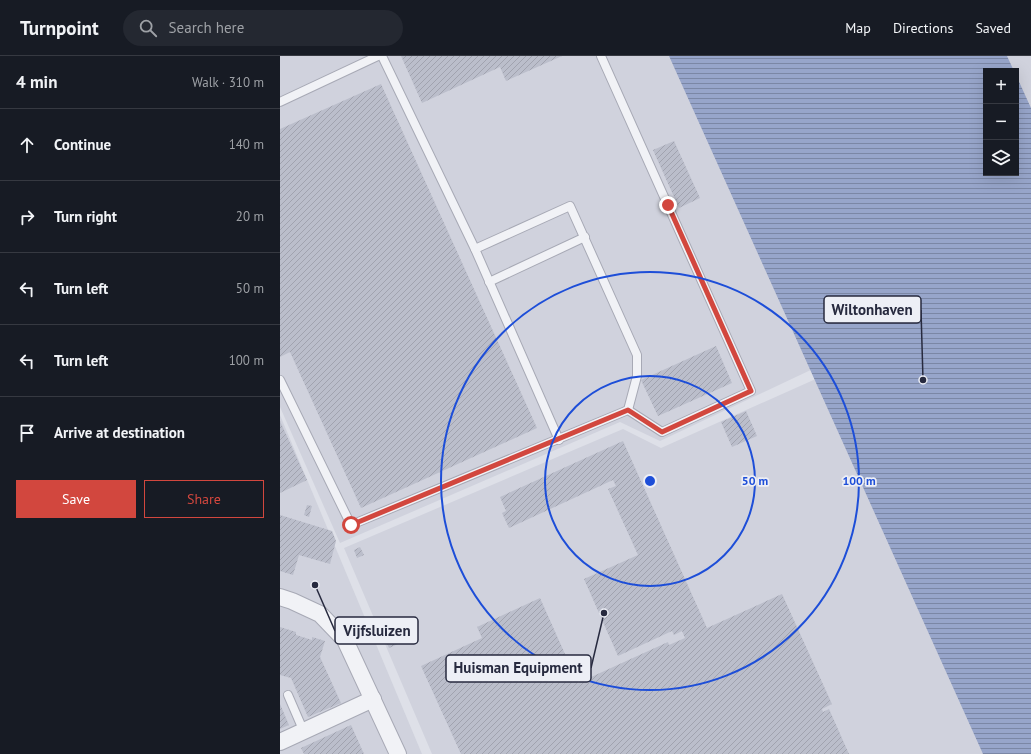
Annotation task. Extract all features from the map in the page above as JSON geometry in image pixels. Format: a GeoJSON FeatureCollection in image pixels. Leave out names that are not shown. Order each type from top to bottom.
{"type":"FeatureCollection","features":[{"type":"Feature","properties":{"kind":"street"},"geometry":{"type":"LineString","coordinates":[[280,597],[320,614],[345,640],[398,754]]}},
{"type":"Feature","properties":{"kind":"street"},"geometry":{"type":"LineString","coordinates":[[280,742],[373,699]]}},
{"type":"Feature","properties":{"kind":"lane"},"geometry":{"type":"LineString","coordinates":[[280,102],[378,56]]}},
{"type":"Feature","properties":{"kind":"lane"},"geometry":{"type":"LineString","coordinates":[[382,56],[475,249],[559,440]]}},
{"type":"Feature","properties":{"kind":"lane"},"geometry":{"type":"LineString","coordinates":[[601,56],[751,391],[662,432],[628,410]]}},
{"type":"Feature","properties":{"kind":"lane"},"geometry":{"type":"LineString","coordinates":[[475,249],[570,206],[637,355],[637,376],[628,410]]}},
{"type":"Feature","properties":{"kind":"lane"},"geometry":{"type":"LineString","coordinates":[[489,282],[585,237]]}},
{"type":"Feature","properties":{"kind":"lane"},"geometry":{"type":"LineString","coordinates":[[280,380],[351,525],[559,440],[628,410]]}},
{"type":"Feature","properties":{"kind":"lane"},"geometry":{"type":"LineString","coordinates":[[288,695],[304,732]]}},
{"type":"Feature","properties":{"kind":"shaded area"},"geometry":{"type":"Polygon","coordinates":[[[280,56],[675,56],[815,368],[660,441],[620,422],[340,543],[280,407],[280,56]]]}},
{"type":"Feature","properties":{"kind":"shaded area"},"geometry":{"type":"Polygon","coordinates":[[[1003,56],[1031,56],[1031,118],[1019,92],[1019,68],[1009,68],[1003,56]]]}},
{"type":"Feature","properties":{"kind":"shaded area"},"geometry":{"type":"Polygon","coordinates":[[[818,378],[986,754],[432,754],[344,548],[623,429],[661,448],[818,378]]]}},
{"type":"Feature","properties":{"kind":"shaded area"},"geometry":{"type":"Polygon","coordinates":[[[280,415],[422,754],[280,754],[280,415]]]}},
{"type":"Feature","properties":{"kind":"water"},"geometry":{"type":"Polygon","coordinates":[[[669,56],[1007,56],[1013,68],[983,68],[983,176],[1019,176],[1019,82],[1031,108],[1031,754],[983,754],[669,56]]]}},
{"type":"Feature","properties":{"kind":"building"},"geometry":{"type":"Polygon","coordinates":[[[401,56],[562,56],[506,81],[500,67],[422,103],[401,56]]]}},
{"type":"Feature","properties":{"kind":"building"},"geometry":{"type":"Polygon","coordinates":[[[381,84],[537,428],[361,508],[290,352],[280,357],[280,129],[381,84]]]}},
{"type":"Feature","properties":{"kind":"building"},"geometry":{"type":"Polygon","coordinates":[[[674,141],[700,198],[679,208],[653,150],[674,141]]]}},
{"type":"Feature","properties":{"kind":"building"},"geometry":{"type":"Polygon","coordinates":[[[716,346],[732,383],[658,416],[641,380],[716,346]]]}},
{"type":"Feature","properties":{"kind":"building"},"geometry":{"type":"Polygon","coordinates":[[[746,411],[757,436],[732,447],[721,422],[746,411]]]}},
{"type":"Feature","properties":{"kind":"building"},"geometry":{"type":"Polygon","coordinates":[[[280,421],[307,480],[280,493],[280,421]]]}},
{"type":"Feature","properties":{"kind":"building"},"geometry":{"type":"Polygon","coordinates":[[[623,441],[707,628],[782,594],[832,704],[822,709],[823,712],[829,709],[849,754],[461,754],[421,666],[482,638],[477,627],[540,598],[578,683],[668,642],[669,645],[685,638],[682,631],[674,635],[672,631],[618,656],[584,579],[638,555],[608,489],[616,486],[613,480],[509,528],[502,513],[506,511],[500,497],[623,441]]]}},
{"type":"Feature","properties":{"kind":"building"},"geometry":{"type":"Polygon","coordinates":[[[307,505],[312,506],[309,517],[304,515],[307,505]]]}},
{"type":"Feature","properties":{"kind":"building"},"geometry":{"type":"Polygon","coordinates":[[[280,515],[332,531],[336,541],[330,564],[299,555],[293,575],[280,571],[280,515]]]}},
{"type":"Feature","properties":{"kind":"building"},"geometry":{"type":"Polygon","coordinates":[[[360,547],[364,555],[357,558],[354,550],[360,547]]]}},
{"type":"Feature","properties":{"kind":"building"},"geometry":{"type":"Polygon","coordinates":[[[280,627],[296,632],[296,635],[312,640],[312,637],[325,641],[320,657],[341,703],[308,717],[291,678],[280,675],[280,627]]]}},
{"type":"Feature","properties":{"kind":"building"},"geometry":{"type":"Polygon","coordinates":[[[402,629],[407,640],[389,648],[384,637],[402,629]]]}},
{"type":"Feature","properties":{"kind":"building"},"geometry":{"type":"Polygon","coordinates":[[[280,704],[289,725],[280,729],[280,704]]]}},
{"type":"Feature","properties":{"kind":"building"},"geometry":{"type":"Polygon","coordinates":[[[351,725],[364,754],[304,754],[301,748],[351,725]]]}},
{"type":"Feature","properties":{"kind":"place","name":"Wiltonhaven"},"geometry":{"type":"Point","coordinates":[923,380]}},
{"type":"Feature","properties":{"kind":"place","name":"Vijfsluizen"},"geometry":{"type":"Point","coordinates":[315,585]}},
{"type":"Feature","properties":{"kind":"place","name":"Huisman Equipment"},"geometry":{"type":"Point","coordinates":[604,613]}},
{"type":"Feature","properties":{"kind":"route"},"geometry":{"type":"LineString","coordinates":[[351,525],[559,440],[628,410],[662,432],[751,391],[668,205]]}}]}
